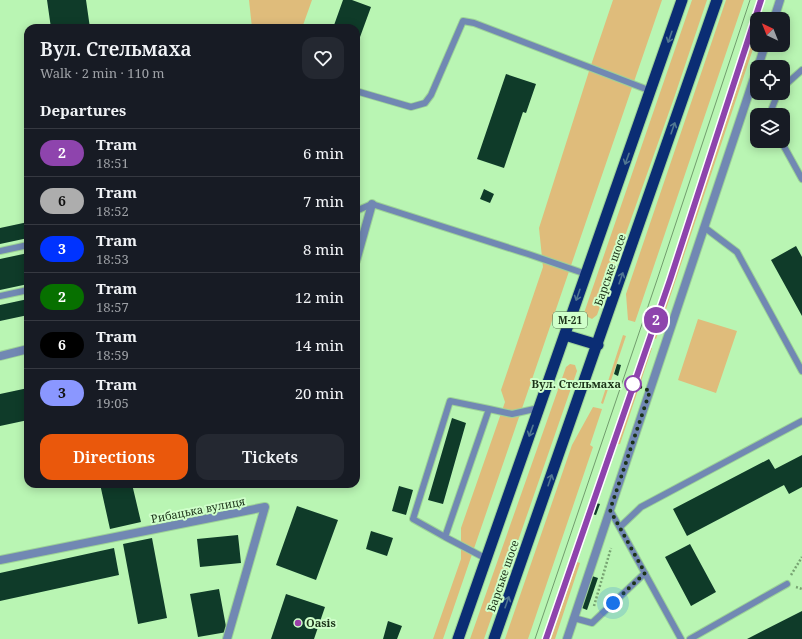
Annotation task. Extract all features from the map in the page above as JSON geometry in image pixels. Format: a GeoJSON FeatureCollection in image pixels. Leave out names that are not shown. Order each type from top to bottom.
{"type":"FeatureCollection","features":[{"type":"Feature","properties":{"kind":"highway","name":"М-21"},"geometry":{"type":"LineString","coordinates":[[458,639],[485,558],[682,0]]}},
{"type":"Feature","properties":{"kind":"highway","name":"Барське шосе"},"geometry":{"type":"LineString","coordinates":[[494,639],[598,345],[717,0]]}},
{"type":"Feature","properties":{"kind":"highway"},"geometry":{"type":"LineString","coordinates":[[565,335],[598,345]]}},
{"type":"Feature","properties":{"kind":"street"},"geometry":{"type":"LineString","coordinates":[[776,12],[780,0]]}},
{"type":"Feature","properties":{"kind":"street"},"geometry":{"type":"LineString","coordinates":[[567,639],[704,227],[750,97]]}},
{"type":"Feature","properties":{"kind":"street"},"geometry":{"type":"LineString","coordinates":[[360,247],[372,204]]}},
{"type":"Feature","properties":{"kind":"street"},"geometry":{"type":"LineString","coordinates":[[0,356],[24,350]]}},
{"type":"Feature","properties":{"kind":"street","name":"Рибацька вулиця"},"geometry":{"type":"LineString","coordinates":[[0,560],[266,507],[227,639]]}},
{"type":"Feature","properties":{"kind":"lane"},"geometry":{"type":"LineString","coordinates":[[360,92],[411,106],[425,103],[431,95],[463,21],[474,23],[651,91]]}},
{"type":"Feature","properties":{"kind":"lane"},"geometry":{"type":"LineString","coordinates":[[790,80],[802,70]]}},
{"type":"Feature","properties":{"kind":"lane"},"geometry":{"type":"LineString","coordinates":[[785,148],[802,179]]}},
{"type":"Feature","properties":{"kind":"lane"},"geometry":{"type":"LineString","coordinates":[[360,209],[372,204],[586,274]]}},
{"type":"Feature","properties":{"kind":"lane"},"geometry":{"type":"LineString","coordinates":[[704,227],[715,233],[737,252],[802,371]]}},
{"type":"Feature","properties":{"kind":"lane"},"geometry":{"type":"LineString","coordinates":[[0,251],[24,246]]}},
{"type":"Feature","properties":{"kind":"lane"},"geometry":{"type":"LineString","coordinates":[[0,296],[24,291]]}},
{"type":"Feature","properties":{"kind":"lane"},"geometry":{"type":"LineString","coordinates":[[485,558],[413,519],[450,401],[512,414],[539,408]]}},
{"type":"Feature","properties":{"kind":"lane"},"geometry":{"type":"LineString","coordinates":[[445,537],[489,409]]}},
{"type":"Feature","properties":{"kind":"lane"},"geometry":{"type":"LineString","coordinates":[[620,527],[641,507],[802,421]]}},
{"type":"Feature","properties":{"kind":"lane"},"geometry":{"type":"LineString","coordinates":[[610,510],[681,639]]}},
{"type":"Feature","properties":{"kind":"lane"},"geometry":{"type":"LineString","coordinates":[[574,618],[592,623],[645,573]]}},
{"type":"Feature","properties":{"kind":"lane"},"geometry":{"type":"LineString","coordinates":[[690,639],[787,584]]}},
{"type":"Feature","properties":{"kind":"path"},"geometry":{"type":"LineString","coordinates":[[787,584],[802,557]]}},
{"type":"Feature","properties":{"kind":"shaded area"},"geometry":{"type":"Polygon","coordinates":[[[249,0],[312,0],[303,24],[252,24],[249,0]]]}},
{"type":"Feature","properties":{"kind":"shaded area"},"geometry":{"type":"Polygon","coordinates":[[[613,0],[662,0],[443,639],[433,639],[461,559],[461,528],[505,402],[501,390],[543,267],[539,228],[613,0]]]}},
{"type":"Feature","properties":{"kind":"shaded area"},"geometry":{"type":"Polygon","coordinates":[[[692,0],[707,0],[597,315],[592,319],[584,313],[692,0]]]}},
{"type":"Feature","properties":{"kind":"shaded area"},"geometry":{"type":"Polygon","coordinates":[[[726,0],[744,0],[635,322],[628,320],[626,294],[726,0]]]}},
{"type":"Feature","properties":{"kind":"shaded area"},"geometry":{"type":"Polygon","coordinates":[[[750,49],[750,52],[752,52],[656,339],[654,338],[750,49]]]}},
{"type":"Feature","properties":{"kind":"shaded area"},"geometry":{"type":"Polygon","coordinates":[[[698,319],[737,331],[716,393],[678,380],[698,319]]]}},
{"type":"Feature","properties":{"kind":"shaded area"},"geometry":{"type":"Polygon","coordinates":[[[623,335],[626,336],[603,404],[601,403],[623,335]]]}},
{"type":"Feature","properties":{"kind":"shaded area"},"geometry":{"type":"Polygon","coordinates":[[[650,348],[652,348],[620,444],[617,444],[650,348]]]}},
{"type":"Feature","properties":{"kind":"shaded area"},"geometry":{"type":"Polygon","coordinates":[[[570,364],[575,365],[577,371],[484,639],[470,639],[566,367],[570,364]]]}},
{"type":"Feature","properties":{"kind":"shaded area"},"geometry":{"type":"Polygon","coordinates":[[[593,407],[602,409],[590,445],[593,447],[528,639],[505,639],[572,445],[593,407]]]}},
{"type":"Feature","properties":{"kind":"shaded area"},"geometry":{"type":"Polygon","coordinates":[[[577,562],[580,563],[555,639],[551,639],[577,562]]]}},
{"type":"Feature","properties":{"kind":"building"},"geometry":{"type":"Polygon","coordinates":[[[47,0],[86,0],[89,24],[50,24],[47,0]]]}},
{"type":"Feature","properties":{"kind":"building"},"geometry":{"type":"Polygon","coordinates":[[[343,0],[352,0],[371,7],[360,37],[360,24],[334,24],[343,0]]]}},
{"type":"Feature","properties":{"kind":"building"},"geometry":{"type":"Polygon","coordinates":[[[506,74],[536,84],[526,113],[523,112],[504,168],[477,159],[506,74]]]}},
{"type":"Feature","properties":{"kind":"building"},"geometry":{"type":"Polygon","coordinates":[[[484,189],[494,194],[490,203],[480,199],[484,189]]]}},
{"type":"Feature","properties":{"kind":"building"},"geometry":{"type":"Polygon","coordinates":[[[24,223],[24,239],[0,244],[0,228],[24,223]]]}},
{"type":"Feature","properties":{"kind":"building"},"geometry":{"type":"Polygon","coordinates":[[[796,246],[802,257],[802,316],[771,260],[796,246]]]}},
{"type":"Feature","properties":{"kind":"building"},"geometry":{"type":"Polygon","coordinates":[[[24,254],[24,285],[0,290],[0,259],[24,254]]]}},
{"type":"Feature","properties":{"kind":"building"},"geometry":{"type":"Polygon","coordinates":[[[24,300],[24,316],[0,321],[0,305],[24,300]]]}},
{"type":"Feature","properties":{"kind":"building"},"geometry":{"type":"Polygon","coordinates":[[[617,364],[621,365],[618,376],[614,374],[617,364]]]}},
{"type":"Feature","properties":{"kind":"building"},"geometry":{"type":"Polygon","coordinates":[[[24,389],[24,421],[0,426],[0,394],[24,389]]]}},
{"type":"Feature","properties":{"kind":"building"},"geometry":{"type":"Polygon","coordinates":[[[452,418],[466,423],[443,504],[428,500],[452,418]]]}},
{"type":"Feature","properties":{"kind":"building"},"geometry":{"type":"Polygon","coordinates":[[[802,455],[802,487],[789,494],[784,485],[687,536],[673,509],[769,459],[775,469],[802,455]]]}},
{"type":"Feature","properties":{"kind":"building"},"geometry":{"type":"Polygon","coordinates":[[[399,486],[413,490],[406,515],[392,511],[399,486]]]}},
{"type":"Feature","properties":{"kind":"building"},"geometry":{"type":"Polygon","coordinates":[[[101,488],[133,488],[141,522],[110,529],[101,488]]]}},
{"type":"Feature","properties":{"kind":"building"},"geometry":{"type":"Polygon","coordinates":[[[596,503],[600,504],[596,515],[592,514],[596,503]]]}},
{"type":"Feature","properties":{"kind":"building"},"geometry":{"type":"Polygon","coordinates":[[[297,506],[338,520],[316,580],[276,565],[297,506]]]}},
{"type":"Feature","properties":{"kind":"building"},"geometry":{"type":"Polygon","coordinates":[[[371,531],[393,538],[387,556],[366,549],[371,531]]]}},
{"type":"Feature","properties":{"kind":"building"},"geometry":{"type":"Polygon","coordinates":[[[238,535],[241,563],[200,567],[197,539],[238,535]]]}},
{"type":"Feature","properties":{"kind":"building"},"geometry":{"type":"Polygon","coordinates":[[[152,538],[167,618],[138,624],[123,544],[152,538]]]}},
{"type":"Feature","properties":{"kind":"building"},"geometry":{"type":"Polygon","coordinates":[[[690,544],[716,592],[691,606],[665,557],[690,544]]]}},
{"type":"Feature","properties":{"kind":"building"},"geometry":{"type":"Polygon","coordinates":[[[114,548],[119,575],[0,601],[0,573],[114,548]]]}},
{"type":"Feature","properties":{"kind":"building"},"geometry":{"type":"Polygon","coordinates":[[[592,576],[598,578],[587,610],[582,608],[592,576]]]}},
{"type":"Feature","properties":{"kind":"building"},"geometry":{"type":"Polygon","coordinates":[[[219,589],[227,632],[198,637],[190,594],[219,589]]]}},
{"type":"Feature","properties":{"kind":"building","name":"Oasis"},"geometry":{"type":"Polygon","coordinates":[[[286,594],[325,607],[314,639],[271,639],[286,594]]]}},
{"type":"Feature","properties":{"kind":"building"},"geometry":{"type":"Polygon","coordinates":[[[802,611],[802,639],[747,639],[802,611]]]}},
{"type":"Feature","properties":{"kind":"building"},"geometry":{"type":"Polygon","coordinates":[[[388,621],[402,626],[397,639],[383,639],[388,621]]]}},
{"type":"Feature","properties":{"kind":"tram line"},"geometry":{"type":"LineString","coordinates":[[535,639],[750,0]]}},
{"type":"Feature","properties":{"kind":"tram line"},"geometry":{"type":"LineString","coordinates":[[546,639],[670,280],[761,0]]}},
{"type":"Feature","properties":{"kind":"tram line","name":"2"},"geometry":{"type":"LineString","coordinates":[[546,639],[670,280],[761,0]]}},
{"type":"Feature","properties":{"kind":"place","name":"Вул. Стельмаха"},"geometry":{"type":"Point","coordinates":[633,384]}},
{"type":"Feature","properties":{"kind":"place","name":"Oasis"},"geometry":{"type":"Point","coordinates":[298,623]}},
{"type":"Feature","properties":{"kind":"route"},"geometry":{"type":"LineString","coordinates":[[613,603],[645,573],[610,510],[650,391],[633,384]]}}]}
